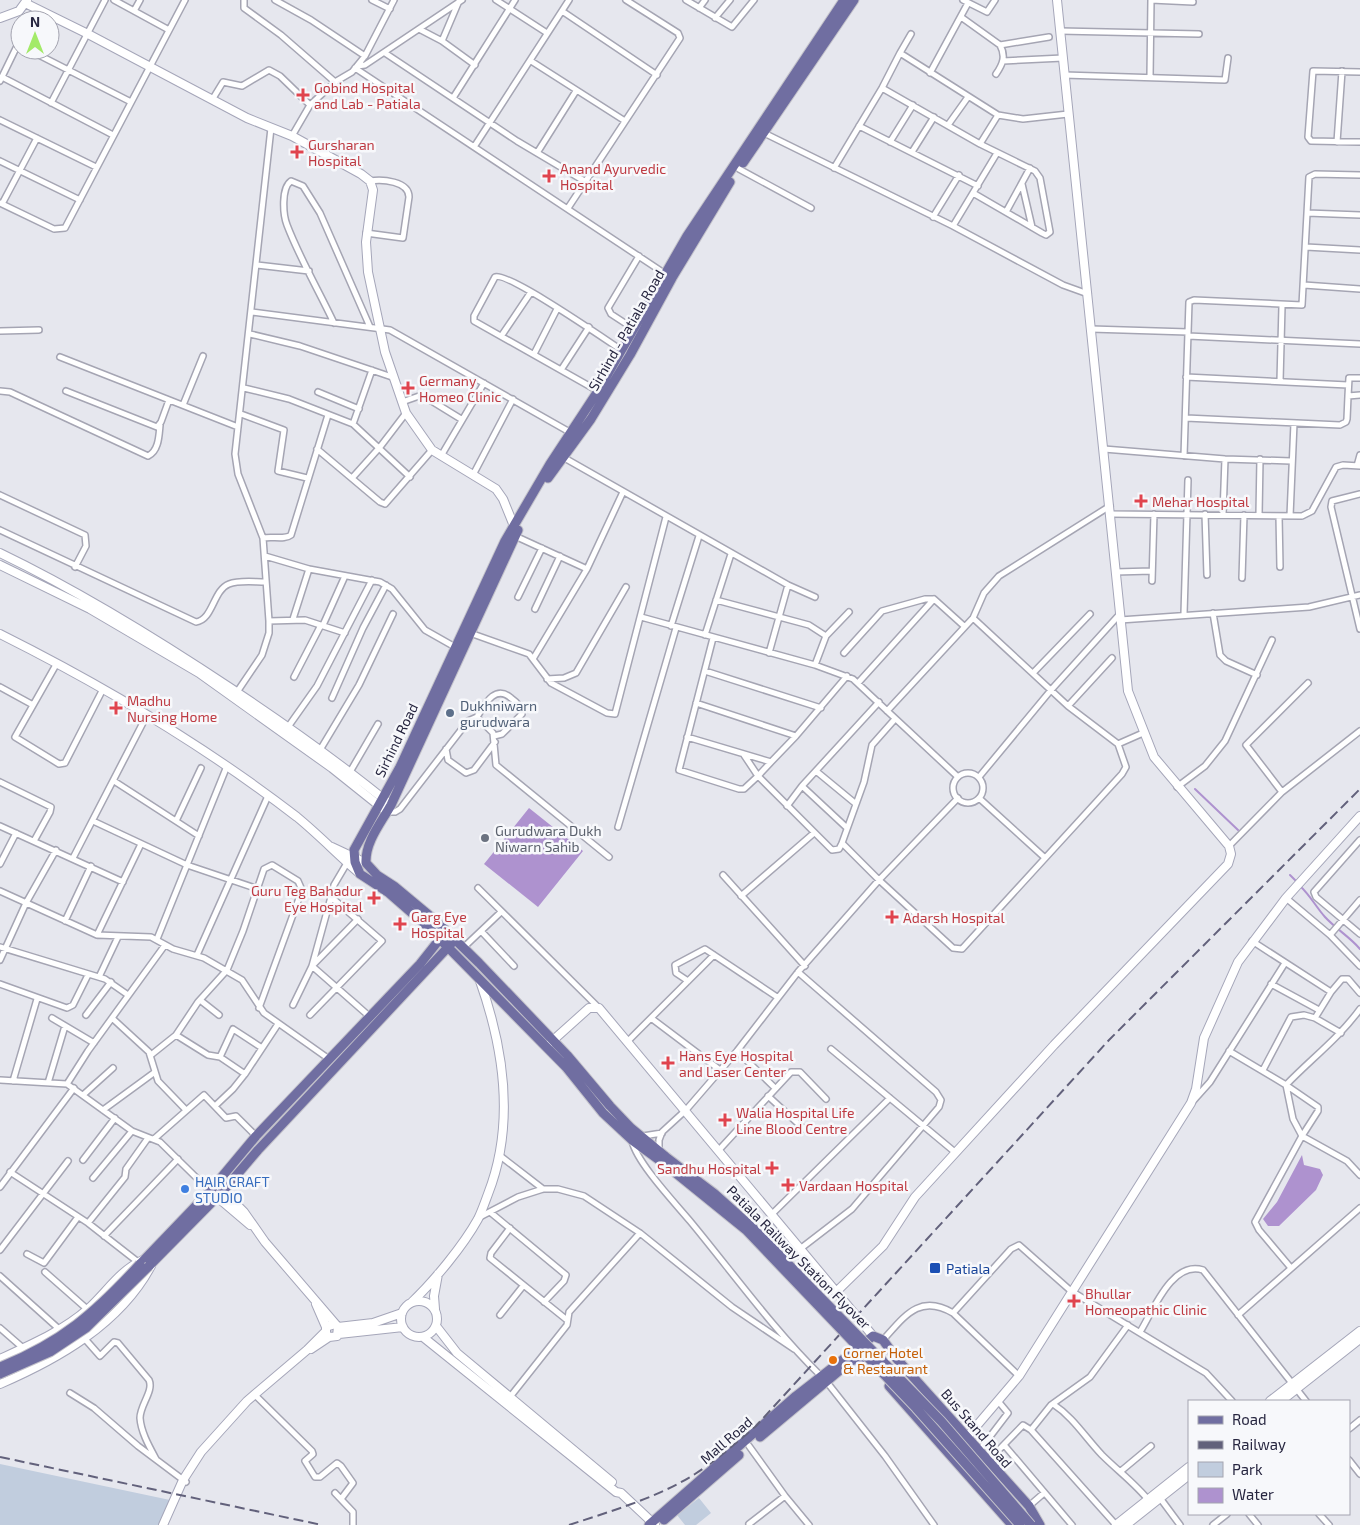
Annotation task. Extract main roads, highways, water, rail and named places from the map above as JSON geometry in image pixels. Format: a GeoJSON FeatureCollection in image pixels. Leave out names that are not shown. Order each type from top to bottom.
{"type":"FeatureCollection","features":[{"type":"Feature","properties":{"kind":"main road"},"geometry":{"type":"LineString","coordinates":[[442,686],[455,647],[514,526],[559,455],[575,435],[598,391],[626,353],[634,329],[668,276],[688,236],[844,0]]}},
{"type":"Feature","properties":{"kind":"main road","name":"Sirhind - Patiala Road"},"geometry":{"type":"LineString","coordinates":[[575,435],[626,353],[668,276],[854,0]]}},
{"type":"Feature","properties":{"kind":"main road"},"geometry":{"type":"LineString","coordinates":[[442,686],[470,633],[515,536],[559,455]]}},
{"type":"Feature","properties":{"kind":"main road","name":"Sirhind Road"},"geometry":{"type":"LineString","coordinates":[[442,686],[400,767],[378,798],[355,846],[351,859],[360,874],[443,935]]}},
{"type":"Feature","properties":{"kind":"main road","name":"Sirhind Road"},"geometry":{"type":"LineString","coordinates":[[442,686],[391,810],[367,850],[366,863],[377,875],[394,886],[443,935]]}},
{"type":"Feature","properties":{"kind":"main road"},"geometry":{"type":"LineString","coordinates":[[0,1374],[50,1352],[86,1328],[213,1187],[256,1136],[420,964],[443,935],[452,943],[480,979],[566,1067],[603,1112],[636,1138]]}},
{"type":"Feature","properties":{"kind":"main road"},"geometry":{"type":"LineString","coordinates":[[452,943],[463,948],[553,1040],[636,1138]]}},
{"type":"Feature","properties":{"kind":"main road"},"geometry":{"type":"LineString","coordinates":[[0,1367],[44,1346],[81,1323],[221,1194],[258,1150],[452,943]]}},
{"type":"Feature","properties":{"kind":"main road","name":"Patiala Railway Station Flyover"},"geometry":{"type":"LineString","coordinates":[[636,1138],[715,1194],[753,1228],[941,1422],[1031,1525]]}},
{"type":"Feature","properties":{"kind":"main road","name":"Patiala Railway Station Flyover"},"geometry":{"type":"LineString","coordinates":[[662,1157],[750,1234],[916,1408],[1020,1525]]}},
{"type":"Feature","properties":{"kind":"main road","name":"Bus Stand Road"},"geometry":{"type":"LineString","coordinates":[[823,1379],[873,1336],[883,1340],[896,1358],[1029,1506],[1040,1525]]}},
{"type":"Feature","properties":{"kind":"main road"},"geometry":{"type":"LineString","coordinates":[[823,1379],[852,1360],[864,1360],[920,1420],[1012,1525]]}},
{"type":"Feature","properties":{"kind":"main road","name":"Mall Road"},"geometry":{"type":"LineString","coordinates":[[653,1524],[717,1476],[815,1389],[823,1379]]}},
{"type":"Feature","properties":{"kind":"main road","name":"Mall Road"},"geometry":{"type":"LineString","coordinates":[[653,1524],[823,1379]]}},
{"type":"Feature","properties":{"kind":"water"},"geometry":{"type":"Polygon","coordinates":[[[529,808],[583,851],[538,907],[484,864],[529,808]]]}},
{"type":"Feature","properties":{"kind":"water"},"geometry":{"type":"Polygon","coordinates":[[[1302,1155],[1304,1165],[1320,1169],[1323,1175],[1316,1190],[1279,1226],[1268,1226],[1263,1219],[1277,1202],[1302,1155]]]}},
{"type":"Feature","properties":{"kind":"waterway"},"geometry":{"type":"LineString","coordinates":[[1195,789],[1238,830]]}},
{"type":"Feature","properties":{"kind":"waterway"},"geometry":{"type":"LineString","coordinates":[[1290,875],[1297,882]]}},
{"type":"Feature","properties":{"kind":"waterway"},"geometry":{"type":"LineString","coordinates":[[1300,886],[1325,917],[1360,949]]}},
{"type":"Feature","properties":{"kind":"railway"},"geometry":{"type":"LineString","coordinates":[[569,1525],[634,1503],[680,1483],[711,1463],[756,1426],[1109,1040],[1360,789]]}},
{"type":"Feature","properties":{"kind":"railway"},"geometry":{"type":"LineString","coordinates":[[0,1457],[322,1525]]}},
{"type":"Feature","properties":{"kind":"place","name":"Gobind Hospital and Lab - Patiala"},"geometry":{"type":"Point","coordinates":[303,95]}},
{"type":"Feature","properties":{"kind":"place","name":"Gursharan Hospital"},"geometry":{"type":"Point","coordinates":[297,152]}},
{"type":"Feature","properties":{"kind":"place","name":"Anand Ayurvedic Hospital"},"geometry":{"type":"Point","coordinates":[549,176]}},
{"type":"Feature","properties":{"kind":"place","name":"Germany Homeo Clinic"},"geometry":{"type":"Point","coordinates":[408,388]}},
{"type":"Feature","properties":{"kind":"place","name":"Mehar Hospital"},"geometry":{"type":"Point","coordinates":[1141,501]}},
{"type":"Feature","properties":{"kind":"place","name":"Madhu Nursing Home"},"geometry":{"type":"Point","coordinates":[116,708]}},
{"type":"Feature","properties":{"kind":"place","name":"Dukhniwarn gurudwara"},"geometry":{"type":"Point","coordinates":[450,713]}},
{"type":"Feature","properties":{"kind":"place","name":"Gurudwara Dukh Niwarn Sahib"},"geometry":{"type":"Point","coordinates":[485,838]}},
{"type":"Feature","properties":{"kind":"place","name":"Guru Teg Bahadur Eye Hospital"},"geometry":{"type":"Point","coordinates":[374,898]}},
{"type":"Feature","properties":{"kind":"place","name":"Adarsh Hospital"},"geometry":{"type":"Point","coordinates":[892,917]}},
{"type":"Feature","properties":{"kind":"place","name":"Garg Eye Hospital"},"geometry":{"type":"Point","coordinates":[400,924]}},
{"type":"Feature","properties":{"kind":"place","name":"Hans Eye Hospital and Laser Center"},"geometry":{"type":"Point","coordinates":[668,1063]}},
{"type":"Feature","properties":{"kind":"place","name":"Walia Hospital Life Line Blood Centre"},"geometry":{"type":"Point","coordinates":[725,1120]}},
{"type":"Feature","properties":{"kind":"place","name":"Sandhu Hospital"},"geometry":{"type":"Point","coordinates":[772,1168]}},
{"type":"Feature","properties":{"kind":"place","name":"Vardaan Hospital"},"geometry":{"type":"Point","coordinates":[788,1185]}},
{"type":"Feature","properties":{"kind":"place","name":"HAIR CRAFT STUDIO"},"geometry":{"type":"Point","coordinates":[185,1189]}},
{"type":"Feature","properties":{"kind":"place","name":"Patiala"},"geometry":{"type":"Point","coordinates":[935,1268]}},
{"type":"Feature","properties":{"kind":"place","name":"Bhullar Homeopathic Clinic"},"geometry":{"type":"Point","coordinates":[1074,1301]}},
{"type":"Feature","properties":{"kind":"place","name":"Corner Hotel & Restaurant"},"geometry":{"type":"Point","coordinates":[833,1360]}}]}
